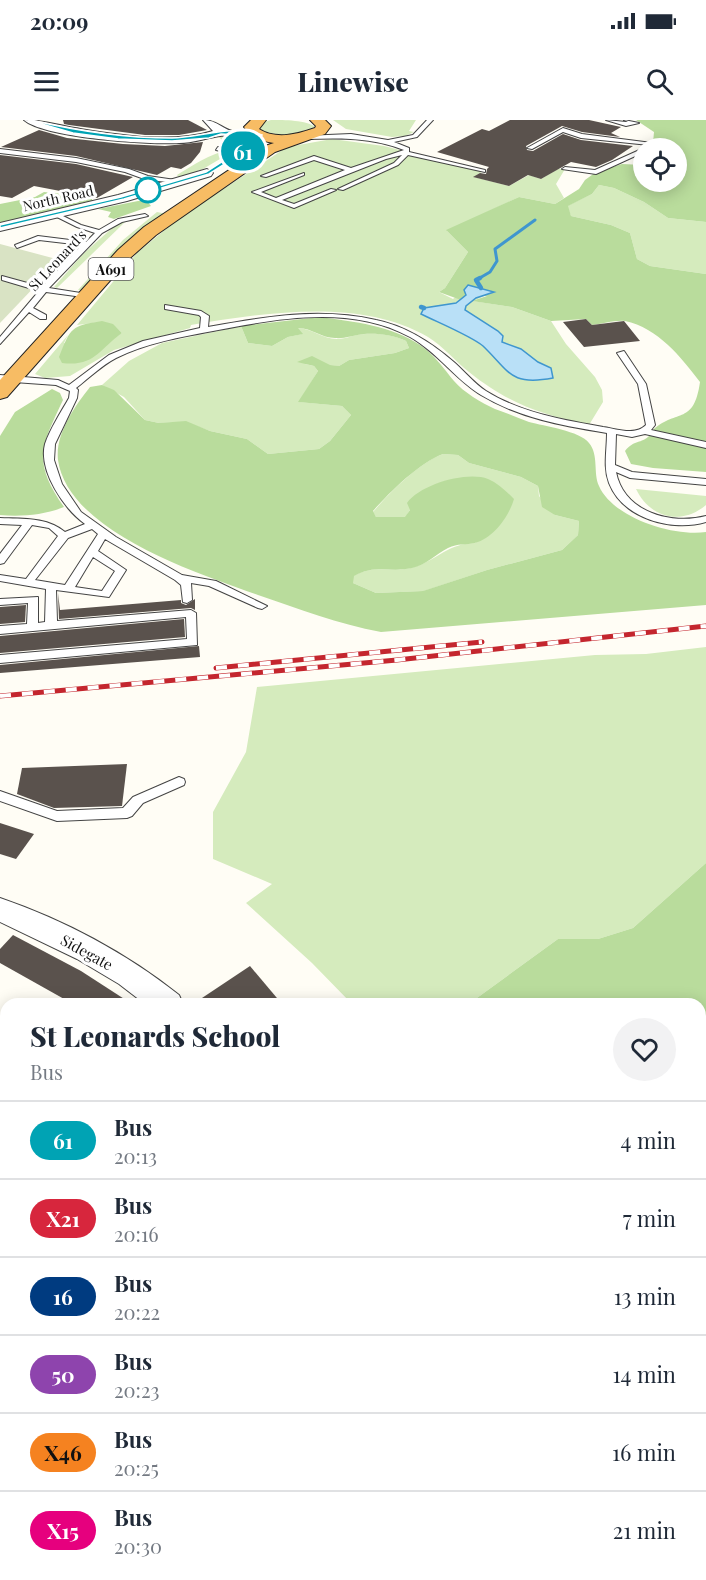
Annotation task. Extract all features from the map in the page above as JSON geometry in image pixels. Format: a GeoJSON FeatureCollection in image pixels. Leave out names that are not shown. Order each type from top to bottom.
{"type":"FeatureCollection","features":[{"type":"Feature","properties":{"kind":"highway"},"geometry":{"type":"LineString","coordinates":[[254,128],[303,137],[323,130],[320,122]]}},
{"type":"Feature","properties":{"kind":"highway","name":"A691"},"geometry":{"type":"LineString","coordinates":[[93,262],[178,188],[253,144],[254,128]]}},
{"type":"Feature","properties":{"kind":"highway","name":"A691"},"geometry":{"type":"LineString","coordinates":[[0,393],[6,379],[87,296],[124,254],[150,231],[270,149],[303,137]]}},
{"type":"Feature","properties":{"kind":"highway","name":"A691"},"geometry":{"type":"LineString","coordinates":[[3,349],[36,313],[65,293],[79,278]]}},
{"type":"Feature","properties":{"kind":"street"},"geometry":{"type":"LineString","coordinates":[[30,120],[73,132],[118,138],[172,139],[254,128]]}},
{"type":"Feature","properties":{"kind":"street"},"geometry":{"type":"LineString","coordinates":[[206,120],[219,134],[218,151]]}},
{"type":"Feature","properties":{"kind":"street","name":"North Road"},"geometry":{"type":"LineString","coordinates":[[0,227],[122,198],[178,188],[193,192],[220,176],[242,167]]}},
{"type":"Feature","properties":{"kind":"street","name":"Sidegate"},"geometry":{"type":"LineString","coordinates":[[0,910],[40,927],[132,977],[160,998]]}},
{"type":"Feature","properties":{"kind":"lane"},"geometry":{"type":"LineString","coordinates":[[303,137],[351,136],[386,141],[410,138],[419,133],[430,120]]}},
{"type":"Feature","properties":{"kind":"lane"},"geometry":{"type":"LineString","coordinates":[[609,120],[626,124],[636,123]]}},
{"type":"Feature","properties":{"kind":"lane"},"geometry":{"type":"LineString","coordinates":[[627,120],[643,128]]}},
{"type":"Feature","properties":{"kind":"lane"},"geometry":{"type":"LineString","coordinates":[[320,122],[333,130],[351,136]]}},
{"type":"Feature","properties":{"kind":"lane"},"geometry":{"type":"LineString","coordinates":[[530,148],[563,130],[581,136],[633,143]]}},
{"type":"Feature","properties":{"kind":"lane"},"geometry":{"type":"LineString","coordinates":[[276,200],[406,151],[424,137],[419,133]]}},
{"type":"Feature","properties":{"kind":"lane"},"geometry":{"type":"LineString","coordinates":[[386,141],[406,151],[483,171]]}},
{"type":"Feature","properties":{"kind":"lane"},"geometry":{"type":"LineString","coordinates":[[0,151],[76,160],[127,170],[178,188]]}},
{"type":"Feature","properties":{"kind":"lane"},"geometry":{"type":"LineString","coordinates":[[302,174],[255,192],[294,206],[396,164],[405,157],[406,151]]}},
{"type":"Feature","properties":{"kind":"lane"},"geometry":{"type":"LineString","coordinates":[[565,169],[596,172],[633,152]]}},
{"type":"Feature","properties":{"kind":"lane"},"geometry":{"type":"LineString","coordinates":[[264,176],[314,158],[351,170]]}},
{"type":"Feature","properties":{"kind":"lane"},"geometry":{"type":"LineString","coordinates":[[319,168],[331,164]]}},
{"type":"Feature","properties":{"kind":"lane"},"geometry":{"type":"LineString","coordinates":[[55,214],[79,226],[100,232]]}},
{"type":"Feature","properties":{"kind":"lane","name":"St Leonard's"},"geometry":{"type":"LineString","coordinates":[[36,313],[44,290],[87,243],[116,221],[145,216]]}},
{"type":"Feature","properties":{"kind":"lane"},"geometry":{"type":"LineString","coordinates":[[17,246],[38,238],[87,243]]}},
{"type":"Feature","properties":{"kind":"lane"},"geometry":{"type":"LineString","coordinates":[[5,278],[44,290],[87,296]]}},
{"type":"Feature","properties":{"kind":"lane"},"geometry":{"type":"LineString","coordinates":[[168,307],[201,313],[205,316],[204,330]]}},
{"type":"Feature","properties":{"kind":"lane"},"geometry":{"type":"LineString","coordinates":[[71,387],[112,357],[146,343],[270,318],[310,315],[339,316],[376,322],[424,342],[468,381],[497,401],[541,418],[632,434],[645,431],[706,446]]}},
{"type":"Feature","properties":{"kind":"lane"},"geometry":{"type":"LineString","coordinates":[[138,335],[146,343]]}},
{"type":"Feature","properties":{"kind":"lane"},"geometry":{"type":"LineString","coordinates":[[621,353],[642,384],[651,425],[645,431]]}},
{"type":"Feature","properties":{"kind":"lane"},"geometry":{"type":"LineString","coordinates":[[6,379],[58,383],[74,390],[73,398],[50,444],[49,460],[57,484],[77,514],[186,584],[188,600]]}},
{"type":"Feature","properties":{"kind":"lane"},"geometry":{"type":"LineString","coordinates":[[611,431],[609,466],[614,484],[621,496],[653,518],[677,524],[706,519]]}},
{"type":"Feature","properties":{"kind":"lane"},"geometry":{"type":"LineString","coordinates":[[609,466],[630,475],[706,482]]}},
{"type":"Feature","properties":{"kind":"lane"},"geometry":{"type":"LineString","coordinates":[[0,521],[52,526],[64,536]]}},
{"type":"Feature","properties":{"kind":"lane"},"geometry":{"type":"LineString","coordinates":[[0,561],[29,522]]}},
{"type":"Feature","properties":{"kind":"lane"},"geometry":{"type":"LineString","coordinates":[[28,583],[64,536],[93,525]]}},
{"type":"Feature","properties":{"kind":"lane"},"geometry":{"type":"LineString","coordinates":[[68,589],[104,533]]}},
{"type":"Feature","properties":{"kind":"lane"},"geometry":{"type":"LineString","coordinates":[[0,578],[105,595],[121,570],[92,552]]}},
{"type":"Feature","properties":{"kind":"lane"},"geometry":{"type":"LineString","coordinates":[[179,578],[212,583],[262,606]]}},
{"type":"Feature","properties":{"kind":"lane"},"geometry":{"type":"LineString","coordinates":[[51,587],[51,625]]}},
{"type":"Feature","properties":{"kind":"lane"},"geometry":{"type":"LineString","coordinates":[[0,602],[33,599],[32,627]]}},
{"type":"Feature","properties":{"kind":"lane"},"geometry":{"type":"LineString","coordinates":[[0,630],[191,613],[193,642],[0,659]]}},
{"type":"Feature","properties":{"kind":"lane"},"geometry":{"type":"LineString","coordinates":[[0,796],[57,816],[127,813],[138,800],[179,782]]}},
{"type":"Feature","properties":{"kind":"green space"},"geometry":{"type":"Polygon","coordinates":[[[289,120],[315,127],[286,136],[259,129],[264,122],[289,120]]]}},
{"type":"Feature","properties":{"kind":"green space"},"geometry":{"type":"Polygon","coordinates":[[[333,120],[416,120],[409,131],[414,132],[405,136],[392,137],[346,129],[333,120]]]}},
{"type":"Feature","properties":{"kind":"green space"},"geometry":{"type":"Polygon","coordinates":[[[636,120],[706,120],[706,222],[668,218],[644,202],[614,188],[599,185],[592,194],[568,206],[571,216],[611,225],[630,233],[637,259],[650,266],[706,274],[706,472],[631,464],[625,451],[631,445],[648,437],[662,423],[689,410],[694,405],[700,382],[668,345],[648,330],[625,321],[592,325],[586,319],[551,321],[512,307],[472,301],[487,296],[466,295],[461,300],[439,292],[445,288],[468,252],[446,230],[519,197],[555,204],[579,189],[585,180],[596,172],[622,164],[633,165],[633,192],[687,192],[687,138],[653,138],[654,132],[636,120]]]}},
{"type":"Feature","properties":{"kind":"green space"},"geometry":{"type":"Polygon","coordinates":[[[231,136],[247,139],[247,143],[203,169],[179,178],[177,175],[195,164],[228,150],[222,147],[224,142],[219,137],[231,136]]]}},
{"type":"Feature","properties":{"kind":"green space"},"geometry":{"type":"Polygon","coordinates":[[[332,139],[384,146],[483,171],[474,177],[509,186],[529,175],[541,179],[558,169],[565,169],[556,184],[564,198],[555,204],[519,197],[447,231],[468,252],[445,288],[439,292],[453,299],[468,285],[494,292],[473,301],[512,307],[551,321],[566,344],[595,377],[602,390],[603,402],[589,425],[555,417],[512,400],[469,372],[428,337],[401,325],[342,312],[280,313],[191,325],[190,328],[114,350],[70,376],[45,378],[35,374],[68,335],[64,343],[115,337],[122,333],[106,323],[77,325],[137,253],[178,219],[287,147],[332,139]]]}},
{"type":"Feature","properties":{"kind":"green space"},"geometry":{"type":"Polygon","coordinates":[[[599,185],[614,188],[644,202],[668,218],[706,222],[706,274],[650,266],[637,259],[630,233],[611,225],[571,216],[567,206],[592,194],[599,185]]]}},
{"type":"Feature","properties":{"kind":"green space"},"geometry":{"type":"Polygon","coordinates":[[[44,192],[92,197],[92,202],[0,224],[0,204],[35,197],[44,192]]]}},
{"type":"Feature","properties":{"kind":"green space"},"geometry":{"type":"Polygon","coordinates":[[[147,201],[151,206],[114,219],[108,217],[111,212],[98,209],[147,201]]]}},
{"type":"Feature","properties":{"kind":"green space"},"geometry":{"type":"Polygon","coordinates":[[[157,212],[167,214],[82,290],[78,290],[123,240],[157,212]]]}},
{"type":"Feature","properties":{"kind":"green space"},"geometry":{"type":"Polygon","coordinates":[[[119,222],[125,222],[57,288],[54,287],[83,254],[119,222]]]}},
{"type":"Feature","properties":{"kind":"green space"},"geometry":{"type":"Polygon","coordinates":[[[0,244],[60,260],[0,323],[0,244]]]}},
{"type":"Feature","properties":{"kind":"green space"},"geometry":{"type":"Polygon","coordinates":[[[320,317],[359,323],[397,333],[425,349],[458,385],[484,404],[529,422],[578,435],[592,448],[599,486],[606,497],[617,507],[646,523],[662,528],[693,533],[706,532],[706,605],[381,632],[319,616],[204,575],[140,547],[110,529],[85,509],[67,486],[58,460],[63,430],[72,412],[90,387],[102,385],[114,390],[145,420],[159,423],[186,421],[210,431],[247,439],[268,454],[319,449],[330,441],[351,415],[342,406],[298,402],[318,371],[314,366],[297,362],[312,356],[330,365],[339,366],[349,360],[395,353],[409,348],[406,341],[385,335],[364,334],[335,338],[298,328],[303,334],[288,337],[272,346],[248,343],[241,326],[320,317]],[[443,454],[415,471],[373,511],[376,517],[405,517],[410,510],[407,503],[423,490],[457,478],[479,477],[495,483],[514,499],[500,526],[482,540],[452,546],[417,567],[369,570],[354,576],[353,583],[376,593],[423,591],[487,570],[562,550],[578,535],[579,521],[555,515],[542,507],[538,486],[521,477],[469,463],[458,455],[443,454]]]}},
{"type":"Feature","properties":{"kind":"green space"},"geometry":{"type":"Polygon","coordinates":[[[102,321],[113,324],[122,333],[96,356],[73,364],[62,363],[59,357],[66,339],[73,330],[102,321]]]}},
{"type":"Feature","properties":{"kind":"green space"},"geometry":{"type":"Polygon","coordinates":[[[241,326],[248,343],[272,346],[288,337],[302,334],[297,328],[337,339],[362,334],[386,335],[406,341],[409,348],[395,353],[349,360],[339,366],[305,364],[314,366],[318,371],[299,402],[342,406],[351,415],[330,441],[319,449],[268,454],[247,439],[210,431],[186,422],[159,423],[145,420],[124,397],[102,385],[129,361],[162,343],[241,326]]]}},
{"type":"Feature","properties":{"kind":"green space"},"geometry":{"type":"Polygon","coordinates":[[[52,389],[60,393],[63,400],[45,442],[44,465],[47,477],[64,507],[32,515],[0,515],[0,436],[15,412],[52,389]]]}},
{"type":"Feature","properties":{"kind":"green space"},"geometry":{"type":"Polygon","coordinates":[[[443,454],[458,455],[469,463],[521,477],[538,486],[539,496],[555,515],[579,521],[578,535],[562,550],[487,570],[424,591],[376,593],[353,583],[353,576],[361,572],[414,567],[451,548],[476,543],[487,479],[460,479],[439,483],[421,494],[406,517],[376,517],[373,512],[415,471],[443,454]]]}},
{"type":"Feature","properties":{"kind":"green space"},"geometry":{"type":"Polygon","coordinates":[[[636,489],[706,496],[706,505],[686,515],[667,516],[649,507],[636,489]]]}},
{"type":"Feature","properties":{"kind":"green space"},"geometry":{"type":"Polygon","coordinates":[[[706,647],[706,863],[633,928],[598,939],[558,939],[477,998],[346,998],[312,963],[246,903],[272,884],[213,859],[213,812],[246,752],[257,687],[595,655],[646,654],[706,647]]]}},
{"type":"Feature","properties":{"kind":"green space"},"geometry":{"type":"Polygon","coordinates":[[[706,863],[706,998],[477,998],[558,939],[598,939],[633,928],[706,863]]]}},
{"type":"Feature","properties":{"kind":"water"},"geometry":{"type":"Polygon","coordinates":[[[468,285],[494,292],[476,298],[466,306],[465,310],[498,331],[503,336],[502,342],[521,349],[538,362],[551,368],[553,378],[528,380],[512,375],[478,342],[421,314],[424,308],[456,303],[466,295],[464,290],[468,285]]]}},
{"type":"Feature","properties":{"kind":"building"},"geometry":{"type":"Polygon","coordinates":[[[63,120],[188,120],[207,130],[179,135],[145,135],[69,125],[64,124],[63,120]]]}},
{"type":"Feature","properties":{"kind":"building"},"geometry":{"type":"Polygon","coordinates":[[[510,120],[589,120],[621,127],[611,133],[620,137],[582,132],[562,126],[526,146],[527,150],[533,151],[563,134],[581,140],[633,146],[612,160],[596,167],[571,162],[541,179],[528,175],[509,186],[473,177],[480,173],[486,174],[489,167],[437,152],[482,129],[489,131],[510,120]]]}},
{"type":"Feature","properties":{"kind":"building"},"geometry":{"type":"Polygon","coordinates":[[[39,130],[67,138],[123,144],[165,146],[203,142],[200,152],[191,163],[181,169],[171,167],[157,175],[76,156],[1,147],[39,130]]]}},
{"type":"Feature","properties":{"kind":"building"},"geometry":{"type":"Polygon","coordinates":[[[0,155],[76,164],[133,177],[97,198],[34,186],[12,198],[0,196],[0,155]]]}},
{"type":"Feature","properties":{"kind":"building"},"geometry":{"type":"Polygon","coordinates":[[[586,319],[592,325],[624,321],[640,341],[584,347],[563,322],[586,319]]]}},
{"type":"Feature","properties":{"kind":"building"},"geometry":{"type":"Polygon","coordinates":[[[58,593],[60,610],[181,600],[181,603],[186,605],[195,599],[195,610],[191,608],[59,619],[58,593]]]}},
{"type":"Feature","properties":{"kind":"building"},"geometry":{"type":"Polygon","coordinates":[[[26,605],[25,622],[0,624],[0,607],[26,605]]]}},
{"type":"Feature","properties":{"kind":"building"},"geometry":{"type":"Polygon","coordinates":[[[184,619],[185,637],[0,653],[0,636],[184,619]]]}},
{"type":"Feature","properties":{"kind":"building"},"geometry":{"type":"Polygon","coordinates":[[[199,646],[200,657],[0,673],[0,665],[199,646]]]}},
{"type":"Feature","properties":{"kind":"building"},"geometry":{"type":"Polygon","coordinates":[[[127,764],[122,806],[54,808],[17,794],[22,768],[127,764]]]}},
{"type":"Feature","properties":{"kind":"building"},"geometry":{"type":"Polygon","coordinates":[[[0,823],[34,834],[16,859],[0,854],[0,823]]]}},
{"type":"Feature","properties":{"kind":"building"},"geometry":{"type":"Polygon","coordinates":[[[13,935],[81,971],[123,998],[62,998],[0,963],[0,949],[13,935]]]}},
{"type":"Feature","properties":{"kind":"building"},"geometry":{"type":"Polygon","coordinates":[[[250,966],[277,998],[202,998],[250,966]]]}},
{"type":"Feature","properties":{"kind":"waterway"},"geometry":{"type":"LineString","coordinates":[[478,279],[490,272],[497,261],[495,249],[535,220]]}},
{"type":"Feature","properties":{"kind":"waterway"},"geometry":{"type":"LineString","coordinates":[[478,279],[476,280],[481,288]]}},
{"type":"Feature","properties":{"kind":"railway"},"geometry":{"type":"LineString","coordinates":[[0,696],[397,660],[706,626]]}},
{"type":"Feature","properties":{"kind":"railway"},"geometry":{"type":"LineString","coordinates":[[216,668],[482,642]]}},
{"type":"Feature","properties":{"kind":"bus line","name":"61"},"geometry":{"type":"LineString","coordinates":[[0,227],[122,198],[207,173],[253,144],[260,135],[236,135],[221,132],[213,136],[172,139],[118,138],[73,132],[31,120]]}}]}
